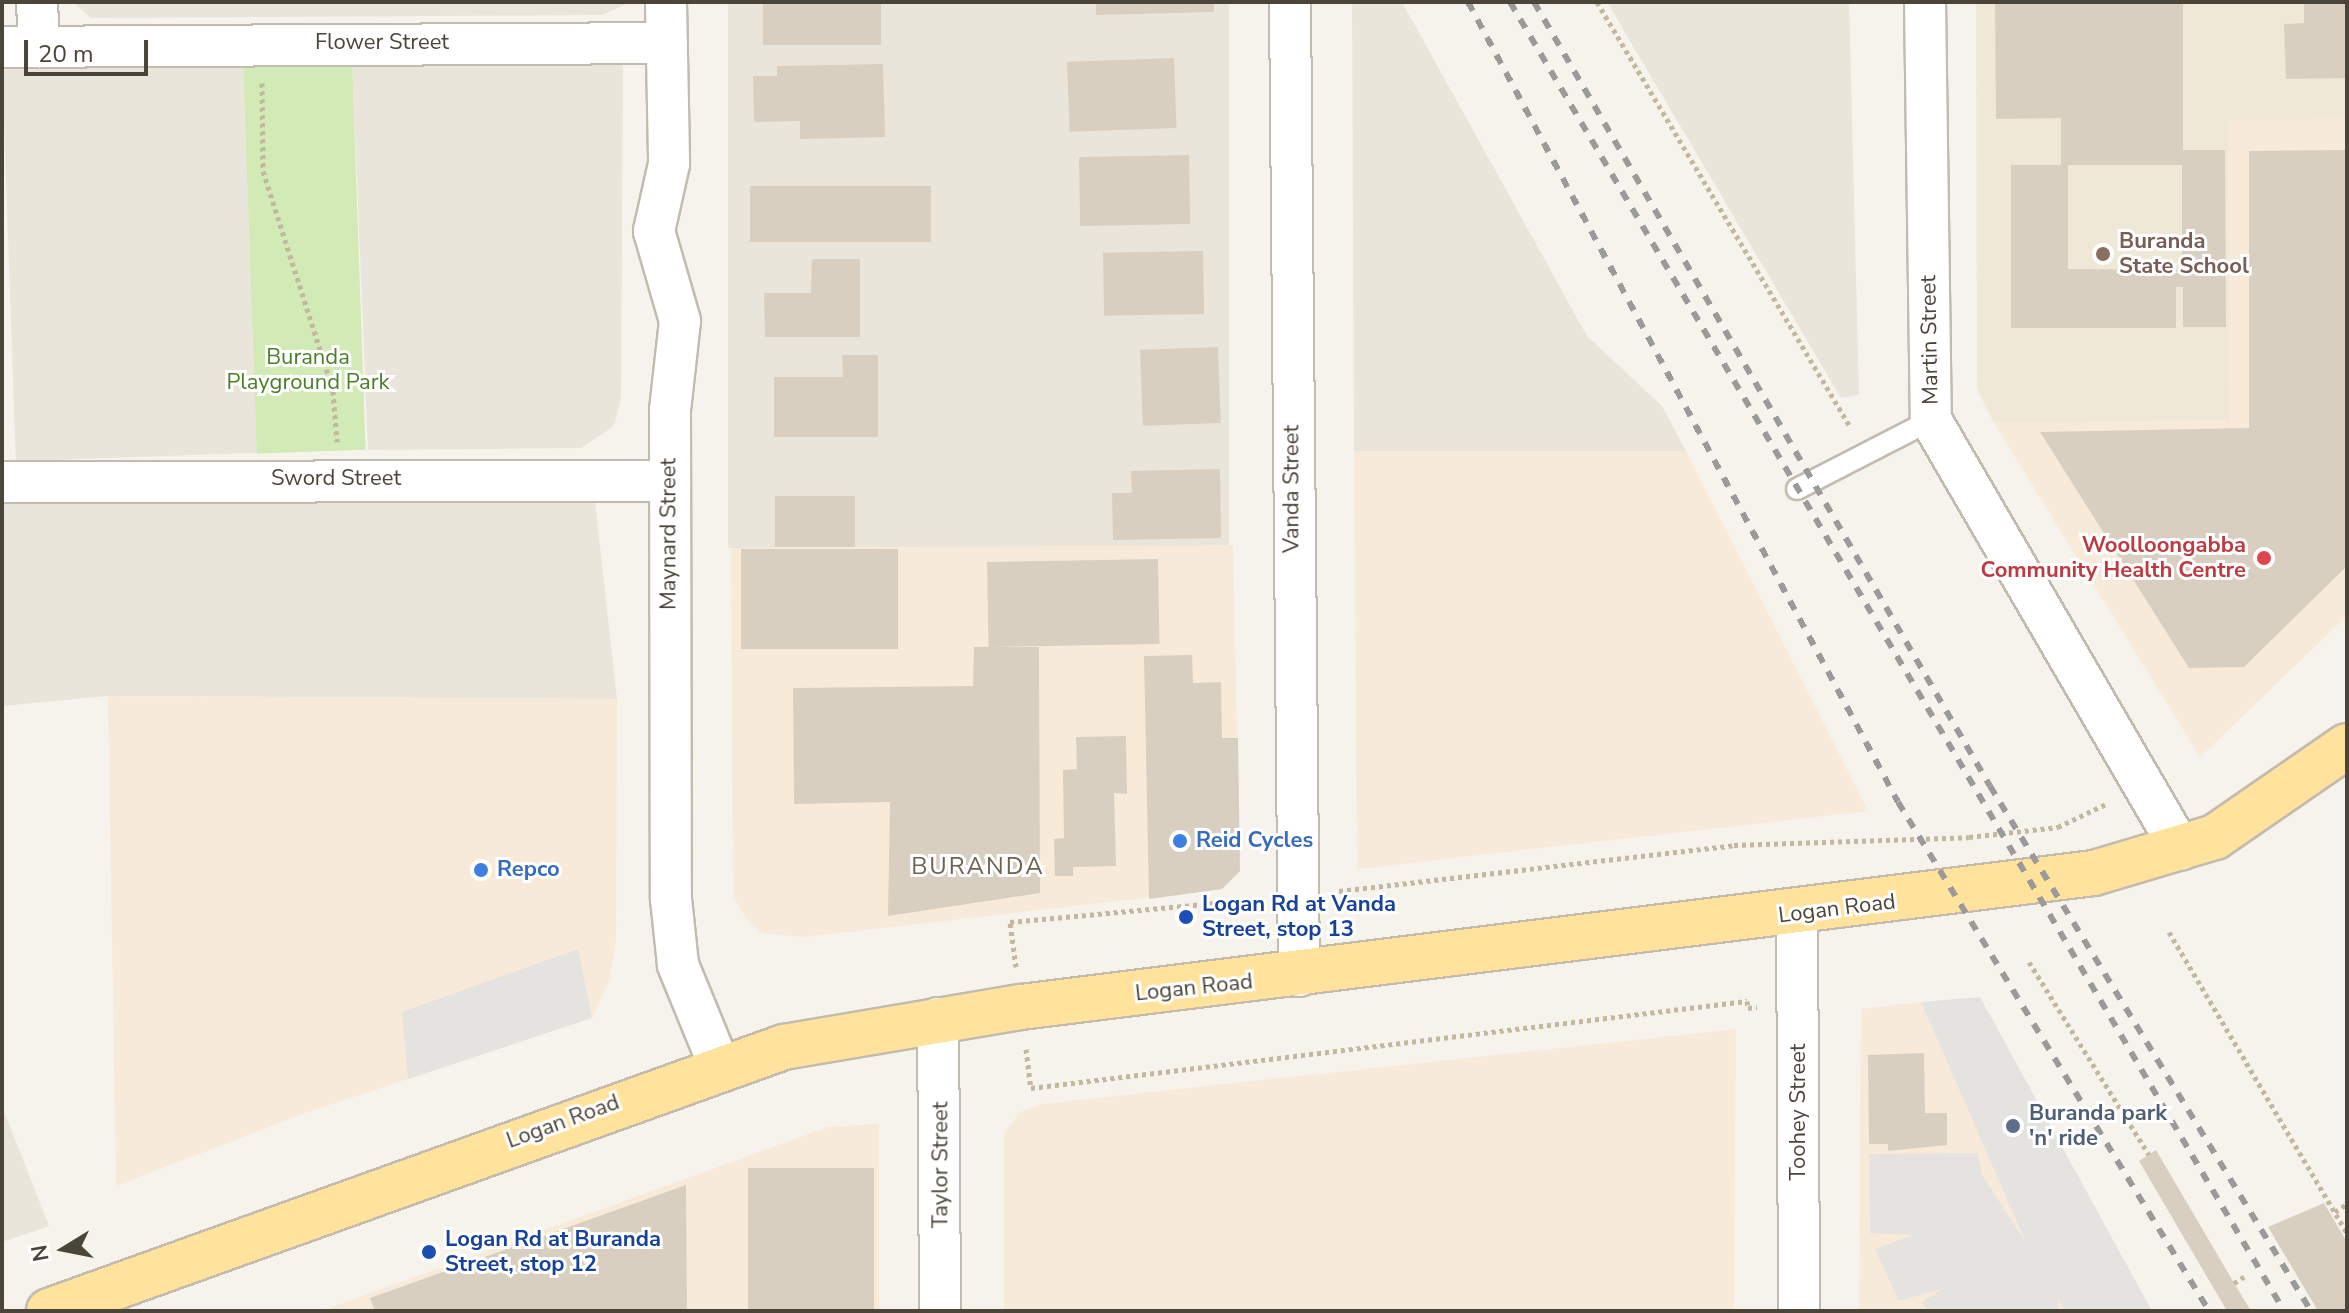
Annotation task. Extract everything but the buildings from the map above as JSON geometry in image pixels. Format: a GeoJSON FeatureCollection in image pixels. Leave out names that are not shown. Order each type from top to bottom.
{"type":"FeatureCollection","features":[{"type":"Feature","properties":{"kind":"main road","name":"Logan Road"},"geometry":{"type":"LineString","coordinates":[[49,1311],[110,1300],[719,1065],[938,1018],[2005,889],[2181,850],[2264,809],[2347,746]]}},
{"type":"Feature","properties":{"kind":"street"},"geometry":{"type":"LineString","coordinates":[[21,47],[37,2]]}},
{"type":"Feature","properties":{"kind":"street","name":"Maynard Street"},"geometry":{"type":"LineString","coordinates":[[666,2],[669,164],[654,231],[680,321],[669,481],[673,935],[719,1065]]}},
{"type":"Feature","properties":{"kind":"street","name":"Vanda Street"},"geometry":{"type":"LineString","coordinates":[[1290,2],[1299,976]]}},
{"type":"Feature","properties":{"kind":"street","name":"Martin Street"},"geometry":{"type":"LineString","coordinates":[[1925,2],[1931,420],[2181,850]]}},
{"type":"Feature","properties":{"kind":"street","name":"Flower Street"},"geometry":{"type":"LineString","coordinates":[[21,47],[262,42],[667,43]]}},
{"type":"Feature","properties":{"kind":"street","name":"Sword Street"},"geometry":{"type":"LineString","coordinates":[[2,482],[340,479],[669,481]]}},
{"type":"Feature","properties":{"kind":"street","name":"Toohey Street"},"geometry":{"type":"LineString","coordinates":[[1797,914],[1799,1311]]}},
{"type":"Feature","properties":{"kind":"street","name":"Taylor Street"},"geometry":{"type":"LineString","coordinates":[[938,1018],[940,1311]]}},
{"type":"Feature","properties":{"kind":"lane"},"geometry":{"type":"LineString","coordinates":[[1797,489],[1931,420]]}},
{"type":"Feature","properties":{"kind":"path"},"geometry":{"type":"LineString","coordinates":[[1597,2],[1845,424],[1880,447]]}},
{"type":"Feature","properties":{"kind":"path"},"geometry":{"type":"LineString","coordinates":[[262,42],[263,171],[333,391],[340,479]]}},
{"type":"Feature","properties":{"kind":"path"},"geometry":{"type":"LineString","coordinates":[[2169,932],[2347,1233]]}},
{"type":"Feature","properties":{"kind":"path"},"geometry":{"type":"LineString","coordinates":[[2029,962],[2149,1155]]}},
{"type":"Feature","properties":{"kind":"path"},"geometry":{"type":"LineString","coordinates":[[2335,1212],[2347,1204]]}},
{"type":"Feature","properties":{"kind":"path"},"geometry":{"type":"LineString","coordinates":[[2234,1283],[2245,1276]]}},
{"type":"Feature","properties":{"kind":"shaded area"},"geometry":{"type":"Polygon","coordinates":[[[73,2],[630,2],[602,15],[91,18],[73,2]]]}},
{"type":"Feature","properties":{"kind":"shaded area"},"geometry":{"type":"Polygon","coordinates":[[[728,2],[1229,2],[1229,548],[728,548],[728,2]]]}},
{"type":"Feature","properties":{"kind":"shaded area"},"geometry":{"type":"Polygon","coordinates":[[[1352,2],[1402,2],[1587,336],[1662,406],[1686,451],[1354,451],[1352,2]]]}},
{"type":"Feature","properties":{"kind":"shaded area"},"geometry":{"type":"Polygon","coordinates":[[[1607,2],[1849,2],[1859,395],[1841,398],[1607,2]]]}},
{"type":"Feature","properties":{"kind":"shaded area","name":"Buranda State School"},"geometry":{"type":"Polygon","coordinates":[[[1976,2],[2347,2],[2347,119],[2228,120],[2230,420],[1994,423],[1977,389],[1976,2]]]}},
{"type":"Feature","properties":{"kind":"shaded area"},"geometry":{"type":"Polygon","coordinates":[[[623,59],[621,398],[614,426],[581,448],[368,450],[352,60],[623,59]]]}},
{"type":"Feature","properties":{"kind":"shaded area"},"geometry":{"type":"Polygon","coordinates":[[[243,61],[257,453],[16,461],[2,69],[243,61]]]}},
{"type":"Feature","properties":{"kind":"shaded area"},"geometry":{"type":"Polygon","coordinates":[[[2228,119],[2347,119],[2347,616],[2200,757],[1994,423],[2230,420],[2228,119]]]}},
{"type":"Feature","properties":{"kind":"shaded area"},"geometry":{"type":"Polygon","coordinates":[[[1354,451],[1686,451],[1868,811],[1357,869],[1354,451]]]}},
{"type":"Feature","properties":{"kind":"shaded area"},"geometry":{"type":"Polygon","coordinates":[[[595,501],[617,699],[108,696],[2,706],[2,502],[595,501]]]}},
{"type":"Feature","properties":{"kind":"shaded area"},"geometry":{"type":"Polygon","coordinates":[[[1233,545],[1240,871],[1222,889],[804,937],[762,933],[746,918],[733,896],[731,548],[1233,545]]]}},
{"type":"Feature","properties":{"kind":"shaded area"},"geometry":{"type":"Polygon","coordinates":[[[108,696],[617,699],[616,939],[610,979],[592,1018],[305,1113],[116,1186],[108,696]]]}},
{"type":"Feature","properties":{"kind":"shaded area"},"geometry":{"type":"Polygon","coordinates":[[[578,949],[592,1018],[408,1079],[402,1012],[578,949]]]}},
{"type":"Feature","properties":{"kind":"shaded area"},"geometry":{"type":"Polygon","coordinates":[[[1980,997],[2152,1311],[2066,1311],[2058,1299],[2059,1311],[1928,1311],[1922,1302],[1944,1288],[1899,1301],[1875,1249],[1913,1235],[1870,1233],[1869,1154],[1978,1153],[1982,1175],[2026,1243],[1921,1002],[1980,997]]]}},
{"type":"Feature","properties":{"kind":"shaded area"},"geometry":{"type":"Polygon","coordinates":[[[1921,1002],[2029,1250],[2066,1311],[1859,1311],[1861,1009],[1921,1002]]]}},
{"type":"Feature","properties":{"kind":"shaded area"},"geometry":{"type":"Polygon","coordinates":[[[1736,1029],[1734,1311],[1004,1311],[1004,1133],[1020,1112],[1041,1104],[1736,1029]]]}},
{"type":"Feature","properties":{"kind":"shaded area"},"geometry":{"type":"Polygon","coordinates":[[[2,1106],[49,1226],[2,1242],[2,1106]]]}},
{"type":"Feature","properties":{"kind":"shaded area"},"geometry":{"type":"Polygon","coordinates":[[[879,1124],[879,1311],[321,1311],[828,1127],[879,1124]]]}},
{"type":"Feature","properties":{"kind":"green space","name":"Buranda Playground Park"},"geometry":{"type":"Polygon","coordinates":[[[352,60],[366,450],[257,454],[243,64],[352,60]]]}},
{"type":"Feature","properties":{"kind":"railway"},"geometry":{"type":"LineString","coordinates":[[1468,2],[1898,802],[2209,1311]]}},
{"type":"Feature","properties":{"kind":"railway"},"geometry":{"type":"LineString","coordinates":[[1510,2],[2284,1311]]}},
{"type":"Feature","properties":{"kind":"railway"},"geometry":{"type":"LineString","coordinates":[[1534,2],[1990,786],[2311,1311]]}},
{"type":"Feature","properties":{"kind":"place","name":"Buranda State School"},"geometry":{"type":"Point","coordinates":[2103,254]}},
{"type":"Feature","properties":{"kind":"place","name":"Woolloongabba Community Health Centre"},"geometry":{"type":"Point","coordinates":[2264,558]}},
{"type":"Feature","properties":{"kind":"place","name":"Reid Cycles"},"geometry":{"type":"Point","coordinates":[1180,841]}},
{"type":"Feature","properties":{"kind":"place","name":"Repco"},"geometry":{"type":"Point","coordinates":[481,870]}},
{"type":"Feature","properties":{"kind":"place","name":"Logan Rd at Vanda Street, stop 13"},"geometry":{"type":"Point","coordinates":[1186,917]}},
{"type":"Feature","properties":{"kind":"place","name":"Buranda park 'n' ride"},"geometry":{"type":"Point","coordinates":[2013,1126]}},
{"type":"Feature","properties":{"kind":"place","name":"Logan Rd at Buranda Street, stop 12"},"geometry":{"type":"Point","coordinates":[429,1252]}},
{"type":"Feature","properties":{"kind":"district","name":"BURANDA"},"geometry":{"type":"Point","coordinates":[978,867]}}]}
